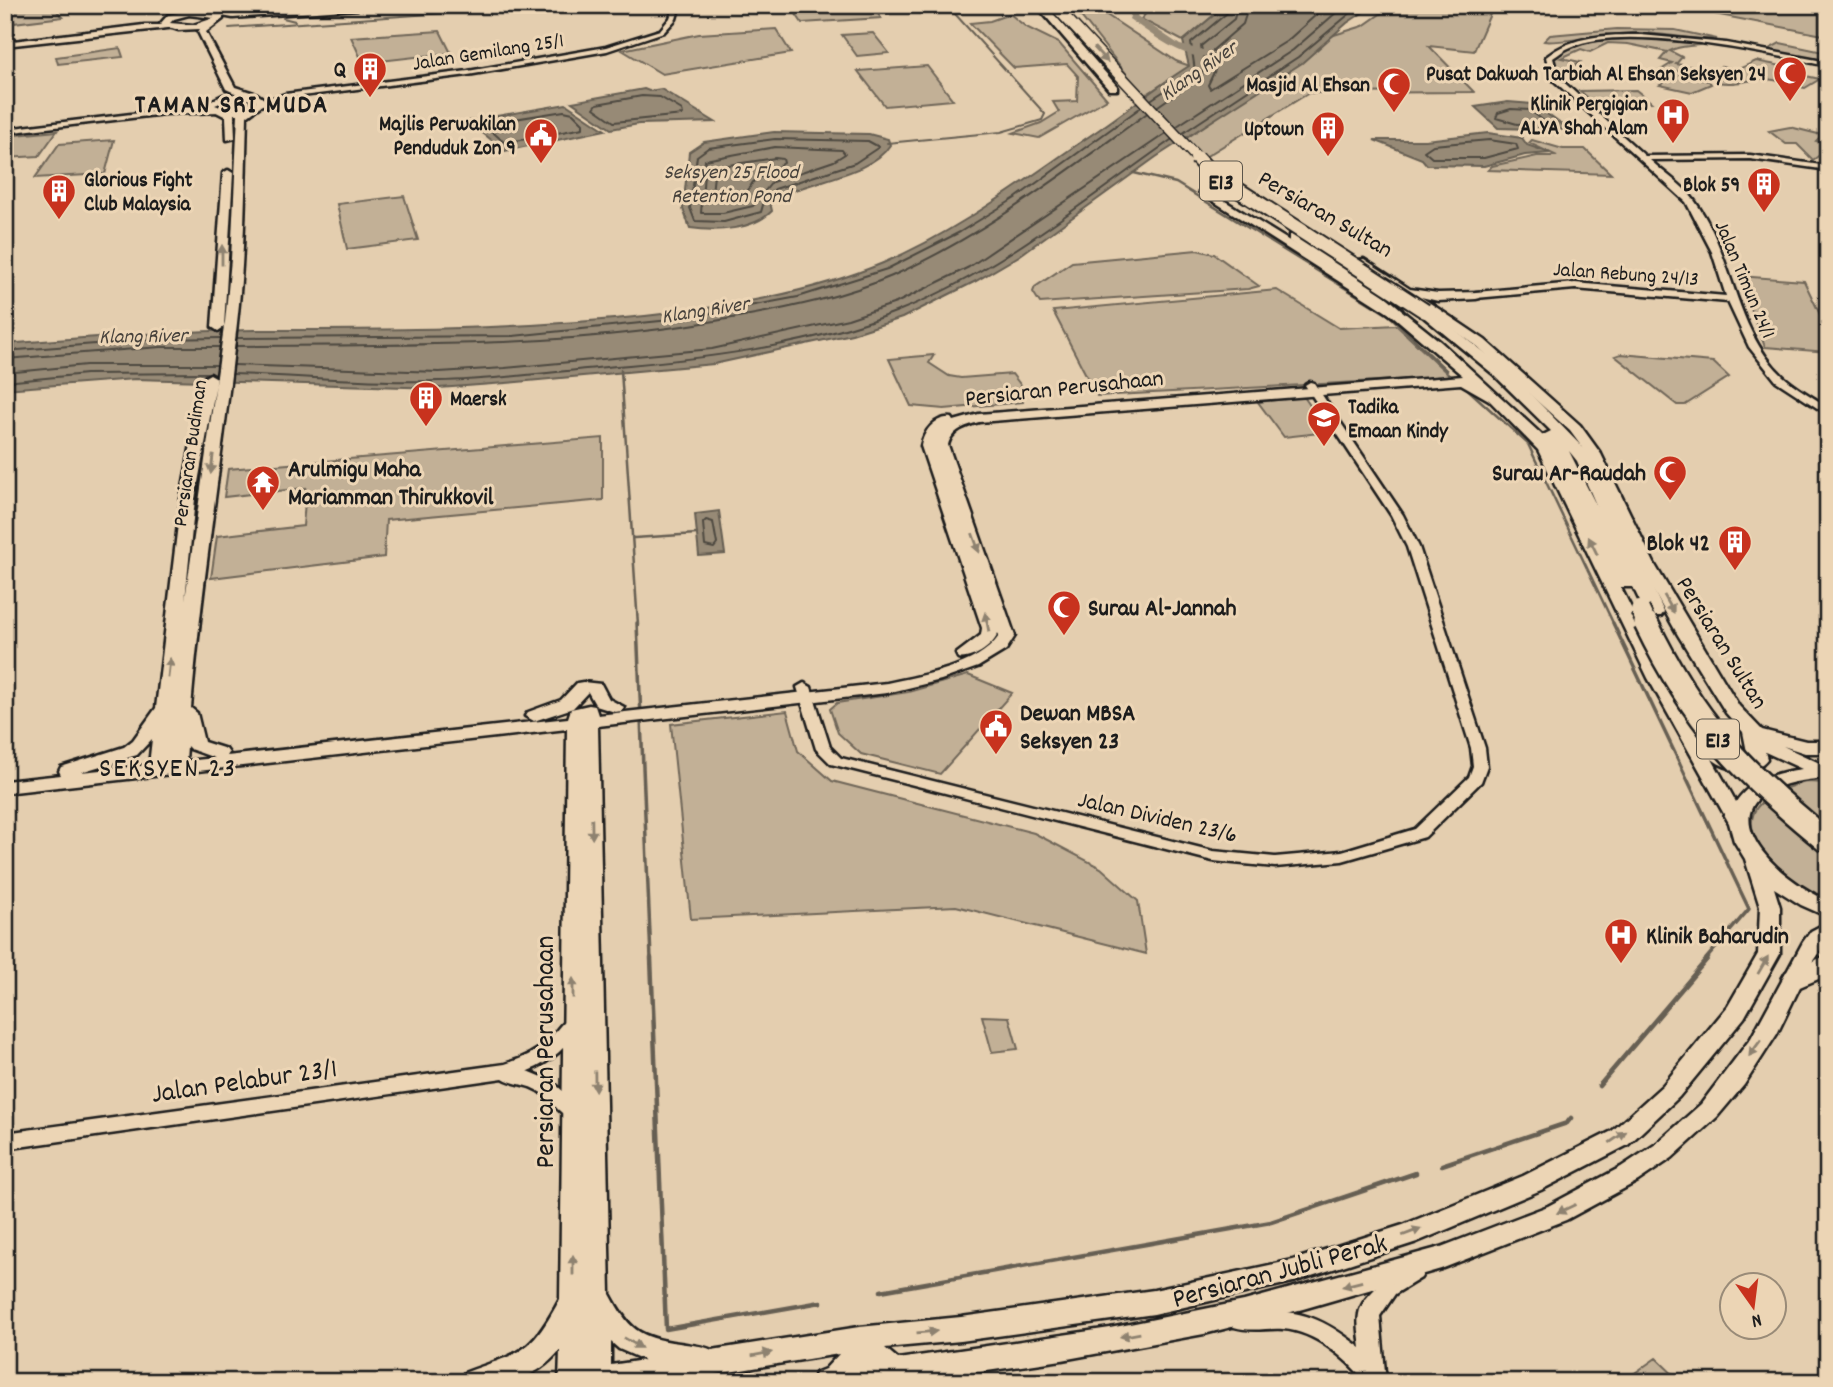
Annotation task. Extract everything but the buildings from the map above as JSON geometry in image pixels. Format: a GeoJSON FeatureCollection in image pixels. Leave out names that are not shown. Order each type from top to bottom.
{"type":"FeatureCollection","features":[{"type":"Feature","properties":{"kind":"highway","name":"E13"},"geometry":{"type":"LineString","coordinates":[[1041,5],[1178,158],[1218,191],[1294,237],[1499,371],[1563,434],[1585,460],[1678,686],[1696,714],[1745,769],[1828,842]]}},
{"type":"Feature","properties":{"kind":"highway","name":"E13"},"geometry":{"type":"LineString","coordinates":[[1054,5],[1209,171],[1411,313],[1542,428],[1559,449],[1647,611],[1712,713],[1758,766],[1828,828]]}},
{"type":"Feature","properties":{"kind":"highway"},"geometry":{"type":"LineString","coordinates":[[1294,237],[1345,274],[1411,313]]}},
{"type":"Feature","properties":{"kind":"highway"},"geometry":{"type":"LineString","coordinates":[[1499,371],[1594,454]]}},
{"type":"Feature","properties":{"kind":"highway"},"geometry":{"type":"LineString","coordinates":[[1794,979],[1828,964]]}},
{"type":"Feature","properties":{"kind":"main road"},"geometry":{"type":"LineString","coordinates":[[173,5],[179,11],[164,23],[178,27],[212,20]]}},
{"type":"Feature","properties":{"kind":"main road"},"geometry":{"type":"LineString","coordinates":[[181,5],[204,12],[212,20]]}},
{"type":"Feature","properties":{"kind":"main road"},"geometry":{"type":"LineString","coordinates":[[171,17],[204,12]]}},
{"type":"Feature","properties":{"kind":"main road"},"geometry":{"type":"LineString","coordinates":[[212,20],[202,32],[231,89],[254,101]]}},
{"type":"Feature","properties":{"kind":"main road","name":"Persiaran Budiman"},"geometry":{"type":"LineString","coordinates":[[178,27],[190,29],[221,92],[216,106],[232,116],[222,232],[225,322]]}},
{"type":"Feature","properties":{"kind":"main road"},"geometry":{"type":"LineString","coordinates":[[216,106],[254,101]]}},
{"type":"Feature","properties":{"kind":"main road"},"geometry":{"type":"LineString","coordinates":[[216,106],[254,101]]}},
{"type":"Feature","properties":{"kind":"main road","name":"Persiaran Budiman"},"geometry":{"type":"LineString","coordinates":[[168,764],[188,499],[213,396],[237,259],[242,115],[254,101]]}},
{"type":"Feature","properties":{"kind":"main road","name":"Persiaran Sultan"},"geometry":{"type":"LineString","coordinates":[[1755,859],[1691,735],[1657,678],[1545,449],[1461,367],[1411,313],[1210,197],[1205,190],[1234,188],[1391,280],[1462,329],[1575,428],[1594,454],[1647,565],[1732,709],[1749,730],[1780,754],[1826,774]]}},
{"type":"Feature","properties":{"kind":"main road"},"geometry":{"type":"LineString","coordinates":[[1391,280],[1427,296],[1476,295]]}},
{"type":"Feature","properties":{"kind":"main road"},"geometry":{"type":"LineString","coordinates":[[1462,329],[1445,311],[1476,295]]}},
{"type":"Feature","properties":{"kind":"main road","name":"Persiaran Perusahaan"},"geometry":{"type":"LineString","coordinates":[[5,777],[455,737],[583,716],[806,692],[887,688],[948,674],[1005,642],[1005,626],[941,445],[942,438],[955,425],[979,418],[1445,375],[1457,373],[1461,367]]}},
{"type":"Feature","properties":{"kind":"main road","name":"Persiaran Perusahaan"},"geometry":{"type":"LineString","coordinates":[[1312,388],[1462,380],[1476,385],[1497,400]]}},
{"type":"Feature","properties":{"kind":"main road"},"geometry":{"type":"LineString","coordinates":[[534,716],[567,704],[589,688],[602,702],[625,712]]}},
{"type":"Feature","properties":{"kind":"main road"},"geometry":{"type":"LineString","coordinates":[[175,699],[196,745],[220,753]]}},
{"type":"Feature","properties":{"kind":"main road"},"geometry":{"type":"LineString","coordinates":[[68,771],[136,749],[148,738],[175,699]]}},
{"type":"Feature","properties":{"kind":"main road"},"geometry":{"type":"LineString","coordinates":[[1732,709],[1761,733],[1782,743],[1828,747]]}},
{"type":"Feature","properties":{"kind":"main road"},"geometry":{"type":"LineString","coordinates":[[455,737],[553,734],[582,761],[602,727],[625,712]]}},
{"type":"Feature","properties":{"kind":"main road","name":"Persiaran Perusahaan"},"geometry":{"type":"LineString","coordinates":[[5,788],[168,764],[220,753],[534,716],[583,716]]}},
{"type":"Feature","properties":{"kind":"main road","name":"Persiaran Perusahaan"},"geometry":{"type":"LineString","coordinates":[[583,716],[573,1023],[573,1112],[585,1293]]}},
{"type":"Feature","properties":{"kind":"main road"},"geometry":{"type":"LineString","coordinates":[[1691,735],[1726,761],[1749,765],[1758,759],[1749,730]]}},
{"type":"Feature","properties":{"kind":"main road","name":"Persiaran Perusahaan"},"geometry":{"type":"LineString","coordinates":[[582,761],[585,1293],[588,1381]]}},
{"type":"Feature","properties":{"kind":"main road"},"geometry":{"type":"LineString","coordinates":[[1738,824],[1741,805],[1752,791],[1761,785],[1795,774],[1826,774]]}},
{"type":"Feature","properties":{"kind":"main road"},"geometry":{"type":"LineString","coordinates":[[1755,859],[1787,888],[1828,910]]}},
{"type":"Feature","properties":{"kind":"main road","name":"Persiaran Jubli Perak"},"geometry":{"type":"LineString","coordinates":[[588,1381],[859,1339],[961,1329],[1154,1302],[1293,1271],[1408,1234],[1532,1183],[1620,1138],[1671,1091],[1736,1012],[1769,954],[1770,907],[1755,859]]}},
{"type":"Feature","properties":{"kind":"main road","name":"Persiaran Jubli Perak"},"geometry":{"type":"LineString","coordinates":[[829,1381],[1067,1347],[1205,1322],[1427,1263],[1498,1238],[1595,1195],[1668,1148],[1709,1112],[1768,1030],[1808,951],[1828,929]]}},
{"type":"Feature","properties":{"kind":"main road"},"geometry":{"type":"LineString","coordinates":[[474,1382],[520,1369],[541,1352],[585,1293],[619,1335],[638,1348],[728,1361]]}},
{"type":"Feature","properties":{"kind":"main road"},"geometry":{"type":"LineString","coordinates":[[829,1381],[849,1363],[859,1339],[874,1357],[893,1371]]}},
{"type":"Feature","properties":{"kind":"street","name":"Jalan Gemilang 25/1"},"geometry":{"type":"LineString","coordinates":[[254,101],[468,73],[607,49],[662,31],[673,19],[677,5]]}},
{"type":"Feature","properties":{"kind":"street"},"geometry":{"type":"LineString","coordinates":[[212,20],[351,8]]}},
{"type":"Feature","properties":{"kind":"street"},"geometry":{"type":"LineString","coordinates":[[5,42],[171,17]]}},
{"type":"Feature","properties":{"kind":"street"},"geometry":{"type":"LineString","coordinates":[[5,42],[144,27],[178,27]]}},
{"type":"Feature","properties":{"kind":"street","name":"Jalan Timun 24/1"},"geometry":{"type":"LineString","coordinates":[[1828,64],[1672,37],[1588,41],[1556,50],[1549,57],[1555,78],[1680,190],[1701,216],[1717,251],[1732,299],[1760,357],[1780,379],[1828,412]]}},
{"type":"Feature","properties":{"kind":"street"},"geometry":{"type":"LineString","coordinates":[[5,131],[216,106]]}},
{"type":"Feature","properties":{"kind":"street"},"geometry":{"type":"LineString","coordinates":[[1645,158],[1750,157],[1828,168]]}},
{"type":"Feature","properties":{"kind":"street","name":"Jalan Rebung 24/13"},"geometry":{"type":"LineString","coordinates":[[1476,295],[1575,286],[1732,299]]}},
{"type":"Feature","properties":{"kind":"street","name":"Jalan Dividen 23/6"},"geometry":{"type":"LineString","coordinates":[[806,692],[823,749],[836,761],[1213,856],[1275,862],[1342,856],[1420,832],[1476,779],[1480,766],[1478,748],[1413,547],[1397,515],[1312,388]]}},
{"type":"Feature","properties":{"kind":"street","name":"Jalan Pelabur 23/1"},"geometry":{"type":"LineString","coordinates":[[5,1142],[491,1074],[527,1066],[544,1058],[573,1023]]}},
{"type":"Feature","properties":{"kind":"street","name":"Jalan Pelabur 23/1"},"geometry":{"type":"LineString","coordinates":[[491,1074],[537,1079],[552,1089],[573,1112]]}},
{"type":"Feature","properties":{"kind":"street"},"geometry":{"type":"LineString","coordinates":[[1377,1378],[1369,1314],[1388,1288],[1427,1263]]}},
{"type":"Feature","properties":{"kind":"street"},"geometry":{"type":"LineString","coordinates":[[1205,1322],[1296,1321],[1329,1336],[1377,1378]]}},
{"type":"Feature","properties":{"kind":"shaded area"},"geometry":{"type":"Polygon","coordinates":[[[51,5],[63,17],[5,24],[5,11],[51,5]]]}},
{"type":"Feature","properties":{"kind":"shaded area"},"geometry":{"type":"Polygon","coordinates":[[[790,5],[871,5],[881,18],[802,23],[790,5]]]}},
{"type":"Feature","properties":{"kind":"shaded area"},"geometry":{"type":"Polygon","coordinates":[[[1072,5],[1093,6],[1176,61],[1190,66],[1144,96],[1072,5]]]}},
{"type":"Feature","properties":{"kind":"shaded area"},"geometry":{"type":"Polygon","coordinates":[[[1147,5],[1226,5],[1183,41],[1141,19],[1148,11],[1147,5]]]}},
{"type":"Feature","properties":{"kind":"shaded area"},"geometry":{"type":"Polygon","coordinates":[[[1393,5],[1494,5],[1474,51],[1429,46],[1474,92],[1309,93],[1205,157],[1184,140],[1334,35],[1363,26],[1393,5]]]}},
{"type":"Feature","properties":{"kind":"shaded area"},"geometry":{"type":"Polygon","coordinates":[[[1668,5],[1800,5],[1828,12],[1828,36],[1668,5]]]}},
{"type":"Feature","properties":{"kind":"shaded area"},"geometry":{"type":"Polygon","coordinates":[[[1010,14],[1026,27],[1059,43],[1107,99],[1039,138],[1013,133],[1041,123],[1059,112],[1053,102],[1077,101],[1078,76],[1067,64],[1014,68],[970,23],[990,21],[1010,14]]]}},
{"type":"Feature","properties":{"kind":"shaded area"},"geometry":{"type":"Polygon","coordinates":[[[776,29],[791,53],[662,74],[622,50],[699,34],[776,29]]]}},
{"type":"Feature","properties":{"kind":"shaded area"},"geometry":{"type":"Polygon","coordinates":[[[1617,29],[1675,30],[1717,39],[1640,33],[1544,41],[1550,35],[1617,29]]]}},
{"type":"Feature","properties":{"kind":"shaded area"},"geometry":{"type":"Polygon","coordinates":[[[440,31],[451,53],[363,63],[351,37],[440,31]]]}},
{"type":"Feature","properties":{"kind":"shaded area"},"geometry":{"type":"Polygon","coordinates":[[[873,33],[889,53],[857,56],[842,35],[873,33]]]}},
{"type":"Feature","properties":{"kind":"shaded area"},"geometry":{"type":"Polygon","coordinates":[[[1675,39],[1706,43],[1670,51],[1682,57],[1676,64],[1718,71],[1721,66],[1737,70],[1756,61],[1787,67],[1782,71],[1820,79],[1805,88],[1766,79],[1717,82],[1722,77],[1684,69],[1667,75],[1658,72],[1672,63],[1660,60],[1667,52],[1608,43],[1590,52],[1581,49],[1561,58],[1580,62],[1568,69],[1569,71],[1556,72],[1554,57],[1577,45],[1611,40],[1675,39]]]}},
{"type":"Feature","properties":{"kind":"shaded area"},"geometry":{"type":"Polygon","coordinates":[[[1780,43],[1828,53],[1828,57],[1821,61],[1767,50],[1780,43]]]}},
{"type":"Feature","properties":{"kind":"shaded area"},"geometry":{"type":"Polygon","coordinates":[[[120,48],[123,57],[58,64],[56,57],[120,48]]]}},
{"type":"Feature","properties":{"kind":"shaded area"},"geometry":{"type":"Polygon","coordinates":[[[927,66],[953,100],[885,106],[858,71],[927,66]]]}},
{"type":"Feature","properties":{"kind":"shaded area"},"geometry":{"type":"Polygon","coordinates":[[[1677,75],[1709,81],[1711,84],[1692,92],[1660,85],[1677,75]]]}},
{"type":"Feature","properties":{"kind":"shaded area"},"geometry":{"type":"Polygon","coordinates":[[[1636,90],[1651,102],[1594,103],[1580,91],[1636,90]]]}},
{"type":"Feature","properties":{"kind":"shaded area"},"geometry":{"type":"Polygon","coordinates":[[[1790,127],[1818,134],[1821,136],[1816,141],[1828,144],[1828,149],[1813,160],[1797,144],[1786,144],[1769,131],[1790,127]]]}},
{"type":"Feature","properties":{"kind":"shaded area"},"geometry":{"type":"Polygon","coordinates":[[[57,131],[39,156],[5,158],[5,136],[57,131]]]}},
{"type":"Feature","properties":{"kind":"shaded area"},"geometry":{"type":"Polygon","coordinates":[[[114,140],[105,174],[35,178],[59,144],[114,140]]]}},
{"type":"Feature","properties":{"kind":"shaded area"},"geometry":{"type":"Polygon","coordinates":[[[1532,140],[1563,149],[1585,149],[1611,174],[1488,170],[1492,166],[1537,156],[1557,156],[1529,143],[1532,140]]]}},
{"type":"Feature","properties":{"kind":"shaded area"},"geometry":{"type":"Polygon","coordinates":[[[404,196],[418,240],[347,249],[337,204],[404,196]]]}},
{"type":"Feature","properties":{"kind":"shaded area"},"geometry":{"type":"Polygon","coordinates":[[[1197,250],[1214,254],[1259,286],[1248,289],[1040,303],[1033,292],[1035,287],[1072,262],[1197,250]]]}},
{"type":"Feature","properties":{"kind":"shaded area"},"geometry":{"type":"Polygon","coordinates":[[[1739,276],[1804,281],[1828,331],[1828,352],[1765,347],[1739,276]]]}},
{"type":"Feature","properties":{"kind":"shaded area"},"geometry":{"type":"Polygon","coordinates":[[[1277,290],[1339,328],[1396,325],[1451,377],[1097,396],[1053,311],[1277,290]]]}},
{"type":"Feature","properties":{"kind":"shaded area"},"geometry":{"type":"Polygon","coordinates":[[[1621,354],[1713,362],[1729,377],[1685,405],[1677,405],[1615,356],[1621,354]]]}},
{"type":"Feature","properties":{"kind":"shaded area"},"geometry":{"type":"Polygon","coordinates":[[[934,355],[929,363],[949,376],[961,378],[1012,374],[1023,388],[1023,402],[944,409],[911,406],[889,359],[934,355]]]}},
{"type":"Feature","properties":{"kind":"shaded area"},"geometry":{"type":"Polygon","coordinates":[[[1304,397],[1329,432],[1284,437],[1258,402],[1304,397]]]}},
{"type":"Feature","properties":{"kind":"shaded area"},"geometry":{"type":"Polygon","coordinates":[[[603,438],[603,500],[386,520],[384,557],[211,578],[217,536],[303,526],[306,488],[224,497],[228,469],[603,438]]]}},
{"type":"Feature","properties":{"kind":"shaded area"},"geometry":{"type":"Polygon","coordinates":[[[968,675],[1012,693],[940,774],[861,754],[838,733],[830,709],[837,703],[908,692],[968,675]]]}},
{"type":"Feature","properties":{"kind":"shaded area"},"geometry":{"type":"Polygon","coordinates":[[[787,711],[798,751],[832,781],[1034,833],[1101,868],[1138,901],[1146,954],[956,906],[691,919],[671,724],[787,711]]]}},
{"type":"Feature","properties":{"kind":"shaded area"},"geometry":{"type":"Polygon","coordinates":[[[1806,782],[1828,783],[1828,902],[1786,874],[1769,857],[1757,840],[1752,823],[1757,807],[1774,793],[1806,782]]]}},
{"type":"Feature","properties":{"kind":"shaded area"},"geometry":{"type":"Polygon","coordinates":[[[982,1016],[1009,1017],[1018,1049],[992,1052],[982,1016]]]}},
{"type":"Feature","properties":{"kind":"shaded area"},"geometry":{"type":"Polygon","coordinates":[[[1656,1358],[1681,1382],[1622,1382],[1656,1358]]]}},
{"type":"Feature","properties":{"kind":"water","name":"Klang River"},"geometry":{"type":"Polygon","coordinates":[[[1226,5],[1374,5],[1347,23],[1302,63],[1156,157],[1019,256],[902,318],[852,334],[714,364],[439,388],[135,379],[5,389],[5,344],[193,332],[450,328],[596,321],[766,298],[855,274],[912,250],[967,219],[1189,66],[1183,41],[1226,5]]]}},
{"type":"Feature","properties":{"kind":"water"},"geometry":{"type":"Polygon","coordinates":[[[644,89],[661,89],[715,122],[639,124],[611,129],[572,102],[644,89]]]}},
{"type":"Feature","properties":{"kind":"water"},"geometry":{"type":"Polygon","coordinates":[[[1508,102],[1533,104],[1569,130],[1498,128],[1475,107],[1508,102]]]}},
{"type":"Feature","properties":{"kind":"water"},"geometry":{"type":"Polygon","coordinates":[[[566,104],[605,130],[505,151],[468,121],[566,104]]]}},
{"type":"Feature","properties":{"kind":"water","name":"Seksyen 25 Flood Retention Pond"},"geometry":{"type":"Polygon","coordinates":[[[774,132],[869,134],[888,139],[890,145],[880,156],[867,164],[770,202],[772,211],[755,222],[734,228],[690,228],[683,209],[689,152],[704,142],[774,132]]]}},
{"type":"Feature","properties":{"kind":"water"},"geometry":{"type":"Polygon","coordinates":[[[1488,133],[1522,138],[1527,145],[1550,153],[1525,155],[1484,166],[1427,165],[1422,159],[1374,140],[1425,140],[1488,133]]]}},
{"type":"Feature","properties":{"kind":"water"},"geometry":{"type":"Polygon","coordinates":[[[719,511],[725,554],[699,556],[695,514],[719,511]]]}},
{"type":"Feature","properties":{"kind":"waterway"},"geometry":{"type":"LineString","coordinates":[[229,28],[563,5]]}},
{"type":"Feature","properties":{"kind":"waterway"},"geometry":{"type":"LineString","coordinates":[[687,11],[688,5]]}},
{"type":"Feature","properties":{"kind":"waterway"},"geometry":{"type":"LineString","coordinates":[[887,143],[1001,132],[1042,120],[1045,114],[947,5]]}},
{"type":"Feature","properties":{"kind":"waterway","name":"Klang River"},"geometry":{"type":"LineString","coordinates":[[1138,5],[1132,17],[1169,42],[1186,50],[1212,53]]}},
{"type":"Feature","properties":{"kind":"waterway"},"geometry":{"type":"LineString","coordinates":[[204,7],[261,13]]}},
{"type":"Feature","properties":{"kind":"waterway"},"geometry":{"type":"LineString","coordinates":[[283,18],[295,21]]}},
{"type":"Feature","properties":{"kind":"waterway"},"geometry":{"type":"LineString","coordinates":[[1134,173],[1176,183],[1390,316],[1447,371]]}},
{"type":"Feature","properties":{"kind":"waterway"},"geometry":{"type":"LineString","coordinates":[[621,370],[638,625]]}},
{"type":"Feature","properties":{"kind":"waterway"},"geometry":{"type":"LineString","coordinates":[[1462,384],[1528,444],[1614,625]]}},
{"type":"Feature","properties":{"kind":"waterway"},"geometry":{"type":"LineString","coordinates":[[634,538],[697,534]]}},
{"type":"Feature","properties":{"kind":"waterway"},"geometry":{"type":"LineString","coordinates":[[637,623],[651,959]]}},
{"type":"Feature","properties":{"kind":"waterway"},"geometry":{"type":"LineString","coordinates":[[1613,623],[1749,909],[1706,959]]}},
{"type":"Feature","properties":{"kind":"waterway"},"geometry":{"type":"LineString","coordinates":[[651,958],[666,1329],[821,1302]]}},
{"type":"Feature","properties":{"kind":"waterway"},"geometry":{"type":"LineString","coordinates":[[1599,1086],[1708,958]]}},
{"type":"Feature","properties":{"kind":"waterway"},"geometry":{"type":"LineString","coordinates":[[1442,1165],[1567,1123],[1571,1118]]}},
{"type":"Feature","properties":{"kind":"waterway"},"geometry":{"type":"LineString","coordinates":[[881,1291],[1271,1222],[1416,1173]]}},
{"type":"Feature","properties":{"kind":"place","name":"Q"},"geometry":{"type":"Point","coordinates":[370,99]}},
{"type":"Feature","properties":{"kind":"place","name":"Pusat Dakwah Tarbiah Al Ehsan Seksyen 24"},"geometry":{"type":"Point","coordinates":[1790,103]}},
{"type":"Feature","properties":{"kind":"place","name":"Masjid Al Ehsan"},"geometry":{"type":"Point","coordinates":[1394,114]}},
{"type":"Feature","properties":{"kind":"place","name":"Klinik Pergigian ALYA Shah Alam"},"geometry":{"type":"Point","coordinates":[1673,145]}},
{"type":"Feature","properties":{"kind":"place","name":"Uptown"},"geometry":{"type":"Point","coordinates":[1328,158]}},
{"type":"Feature","properties":{"kind":"place","name":"Majlis Perwakilan Penduduk Zon 9"},"geometry":{"type":"Point","coordinates":[541,165]}},
{"type":"Feature","properties":{"kind":"place","name":"Blok 59"},"geometry":{"type":"Point","coordinates":[1764,214]}},
{"type":"Feature","properties":{"kind":"place","name":"Glorious Fight Club Malaysia"},"geometry":{"type":"Point","coordinates":[59,221]}},
{"type":"Feature","properties":{"kind":"place","name":"Maersk"},"geometry":{"type":"Point","coordinates":[426,428]}},
{"type":"Feature","properties":{"kind":"place","name":"Tadika Emaan Kindy"},"geometry":{"type":"Point","coordinates":[1324,448]}},
{"type":"Feature","properties":{"kind":"place","name":"Surau Ar-Raudah"},"geometry":{"type":"Point","coordinates":[1670,502]}},
{"type":"Feature","properties":{"kind":"place","name":"Arulmigu Maha Mariamman Thirukkovil"},"geometry":{"type":"Point","coordinates":[263,512]}},
{"type":"Feature","properties":{"kind":"place","name":"Blok 42"},"geometry":{"type":"Point","coordinates":[1735,572]}},
{"type":"Feature","properties":{"kind":"place","name":"Surau Al-Jannah"},"geometry":{"type":"Point","coordinates":[1064,637]}},
{"type":"Feature","properties":{"kind":"place","name":"Dewan MBSA Seksyen 23"},"geometry":{"type":"Point","coordinates":[996,756]}},
{"type":"Feature","properties":{"kind":"place","name":"Klinik Baharudin"},"geometry":{"type":"Point","coordinates":[1621,965]}},
{"type":"Feature","properties":{"kind":"district","name":"TAMAN SRI MUDA"},"geometry":{"type":"Point","coordinates":[232,103]}},
{"type":"Feature","properties":{"kind":"district","name":"SEKSYEN 23"},"geometry":{"type":"Point","coordinates":[168,766]}}]}
